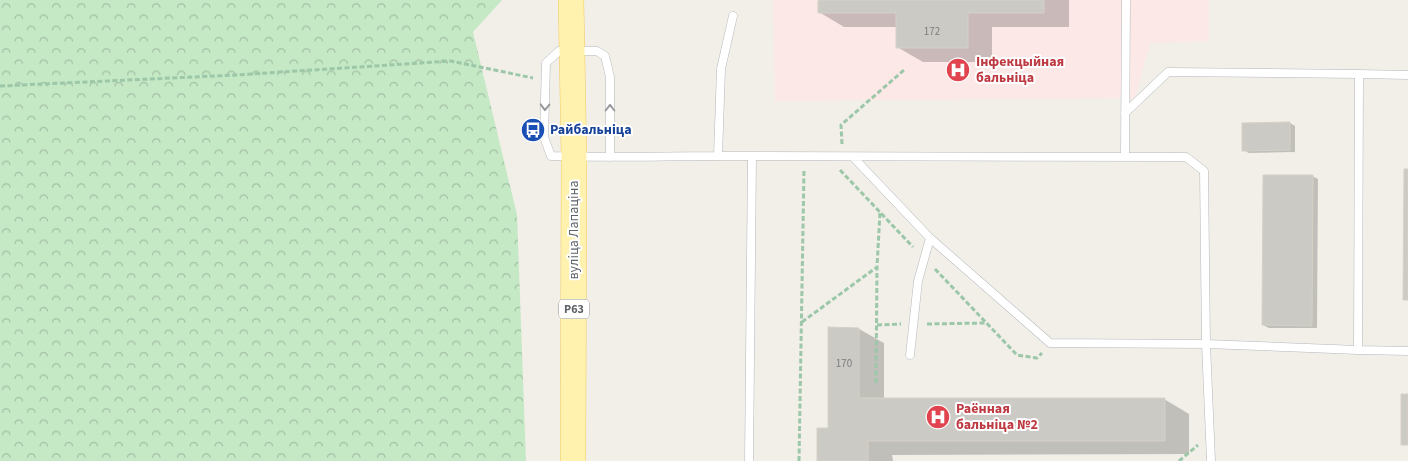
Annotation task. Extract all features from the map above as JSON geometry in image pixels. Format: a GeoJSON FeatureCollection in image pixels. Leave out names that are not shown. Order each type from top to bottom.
{"type":"FeatureCollection","features":[{"type":"Feature","properties":{"kind":"main road","name":"вуліца Лапаціна"},"geometry":{"type":"LineString","coordinates":[[571,0],[574,157],[573,461]]}},
{"type":"Feature","properties":{"kind":"lane"},"geometry":{"type":"LineString","coordinates":[[1125,157],[1126,0]]}},
{"type":"Feature","properties":{"kind":"lane"},"geometry":{"type":"LineString","coordinates":[[718,156],[720,69],[733,16]]}},
{"type":"Feature","properties":{"kind":"lane"},"geometry":{"type":"LineString","coordinates":[[610,157],[610,76],[605,56],[597,50],[559,51],[546,63],[544,137],[551,156],[574,157],[610,157],[718,156],[1186,157],[1204,171],[1206,344],[1211,461]]}},
{"type":"Feature","properties":{"kind":"lane"},"geometry":{"type":"LineString","coordinates":[[1126,114],[1168,72],[1408,75]]}},
{"type":"Feature","properties":{"kind":"lane"},"geometry":{"type":"LineString","coordinates":[[1358,350],[1360,74]]}},
{"type":"Feature","properties":{"kind":"lane"},"geometry":{"type":"LineString","coordinates":[[749,461],[752,157]]}},
{"type":"Feature","properties":{"kind":"lane"},"geometry":{"type":"LineString","coordinates":[[852,157],[930,238],[1050,343],[1206,344],[1408,351]]}},
{"type":"Feature","properties":{"kind":"lane"},"geometry":{"type":"LineString","coordinates":[[910,356],[918,281],[930,238]]}},
{"type":"Feature","properties":{"kind":"path"},"geometry":{"type":"LineString","coordinates":[[0,86],[236,75],[452,61],[546,80]]}},
{"type":"Feature","properties":{"kind":"path"},"geometry":{"type":"LineString","coordinates":[[840,170],[842,125],[904,70]]}},
{"type":"Feature","properties":{"kind":"path"},"geometry":{"type":"LineString","coordinates":[[795,169],[813,169]]}},
{"type":"Feature","properties":{"kind":"path"},"geometry":{"type":"LineString","coordinates":[[799,461],[804,169]]}},
{"type":"Feature","properties":{"kind":"path"},"geometry":{"type":"LineString","coordinates":[[831,170],[840,170],[1017,355],[1037,358],[1050,343]]}},
{"type":"Feature","properties":{"kind":"path"},"geometry":{"type":"LineString","coordinates":[[876,383],[877,267],[880,212]]}},
{"type":"Feature","properties":{"kind":"path"},"geometry":{"type":"LineString","coordinates":[[801,322],[877,267]]}},
{"type":"Feature","properties":{"kind":"path"},"geometry":{"type":"LineString","coordinates":[[877,325],[986,323]]}},
{"type":"Feature","properties":{"kind":"path"},"geometry":{"type":"LineString","coordinates":[[1179,461],[1210,435]]}},
{"type":"Feature","properties":{"kind":"shaded area","name":"Інфекцыйная бальніца"},"geometry":{"type":"Polygon","coordinates":[[[773,0],[1209,0],[1209,41],[1150,43],[1135,98],[775,101],[773,0]]]}},
{"type":"Feature","properties":{"kind":"green space"},"geometry":{"type":"Polygon","coordinates":[[[0,0],[502,0],[473,32],[517,215],[526,461],[0,461],[0,0]]]}},
{"type":"Feature","properties":{"kind":"building"},"geometry":{"type":"Polygon","coordinates":[[[818,0],[1044,0],[1044,13],[968,13],[968,48],[896,48],[896,13],[818,13],[818,0]]]}},
{"type":"Feature","properties":{"kind":"building"},"geometry":{"type":"Polygon","coordinates":[[[1290,122],[1290,150],[1242,151],[1242,123],[1290,122]]]}},
{"type":"Feature","properties":{"kind":"building"},"geometry":{"type":"Polygon","coordinates":[[[1404,169],[1408,169],[1408,300],[1403,300],[1404,169]]]}},
{"type":"Feature","properties":{"kind":"building"},"geometry":{"type":"Polygon","coordinates":[[[1263,175],[1313,175],[1312,326],[1262,325],[1263,175]]]}},
{"type":"Feature","properties":{"kind":"building"},"geometry":{"type":"Polygon","coordinates":[[[828,327],[859,328],[859,398],[1165,398],[1165,441],[868,441],[868,461],[817,461],[817,428],[828,428],[828,327]]]}},
{"type":"Feature","properties":{"kind":"building"},"geometry":{"type":"Polygon","coordinates":[[[1401,394],[1408,394],[1408,445],[1401,445],[1401,394]]]}},
{"type":"Feature","properties":{"kind":"place","name":"Інфекцыйная бальніца"},"geometry":{"type":"Point","coordinates":[958,70]}},
{"type":"Feature","properties":{"kind":"place","name":"Райбальніца"},"geometry":{"type":"Point","coordinates":[533,130]}},
{"type":"Feature","properties":{"kind":"place","name":"Раённая бальніца №2"},"geometry":{"type":"Point","coordinates":[938,417]}}]}
